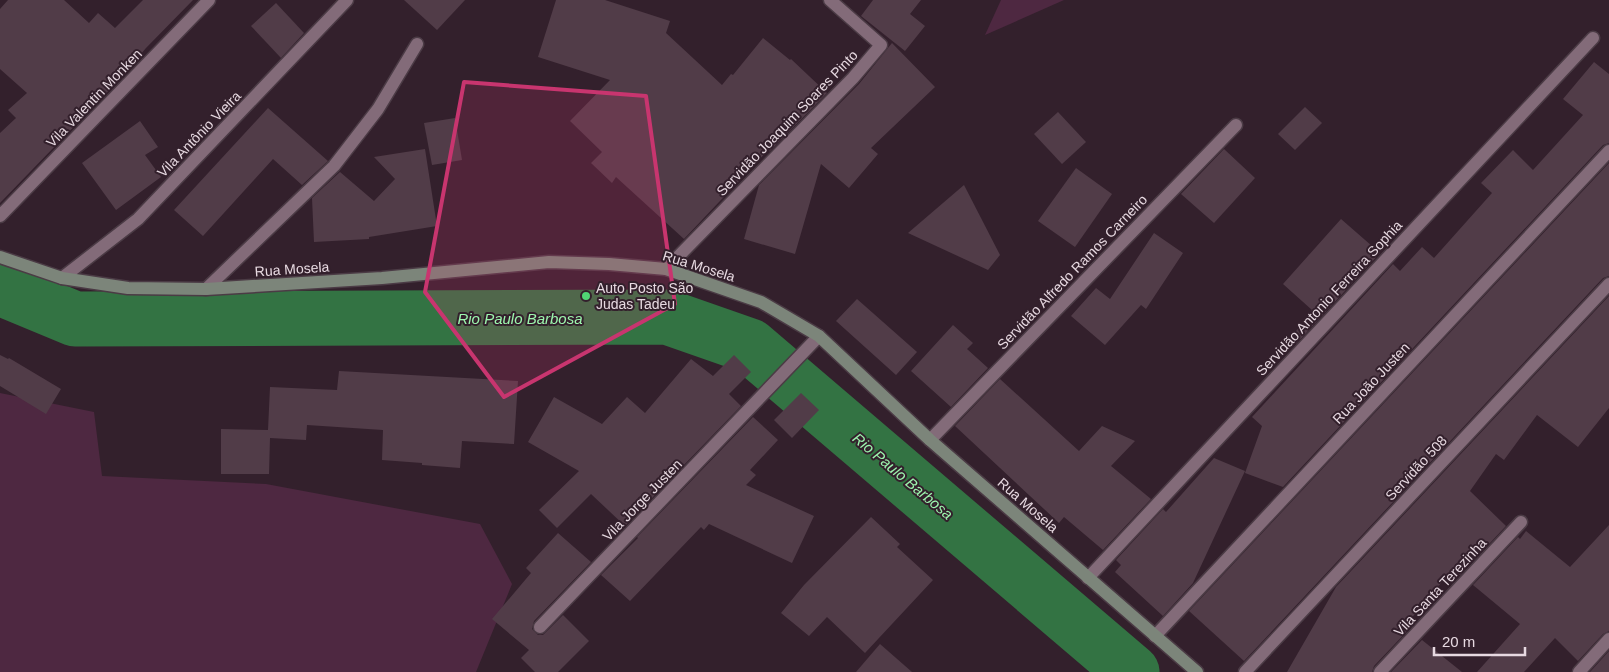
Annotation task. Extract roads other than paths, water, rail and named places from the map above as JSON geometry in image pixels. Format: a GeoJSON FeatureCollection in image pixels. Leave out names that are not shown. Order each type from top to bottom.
{"type":"FeatureCollection","features":[{"type":"Feature","properties":{"kind":"street","name":"Rua Mosela"},"geometry":{"type":"LineString","coordinates":[[0,257],[62,278],[128,288],[206,289],[382,278],[549,262],[609,264],[666,269],[761,302],[819,336],[930,440],[1197,672]]}},
{"type":"Feature","properties":{"kind":"lane","name":"Vila Valentin Monken"},"geometry":{"type":"LineString","coordinates":[[0,216],[209,0]]}},
{"type":"Feature","properties":{"kind":"lane","name":"Vila Antônio Vieira"},"geometry":{"type":"LineString","coordinates":[[62,278],[138,219],[347,0]]}},
{"type":"Feature","properties":{"kind":"lane","name":"Servidão Joaquim Soares Pinto"},"geometry":{"type":"LineString","coordinates":[[666,269],[853,78],[881,45],[830,0]]}},
{"type":"Feature","properties":{"kind":"lane","name":"Servidão Antonio Ferreira Sophia"},"geometry":{"type":"LineString","coordinates":[[1088,578],[1593,38]]}},
{"type":"Feature","properties":{"kind":"lane"},"geometry":{"type":"LineString","coordinates":[[206,289],[334,166],[378,109],[417,44]]}},
{"type":"Feature","properties":{"kind":"lane","name":"Servidão Alfredo Ramos Carneiro"},"geometry":{"type":"LineString","coordinates":[[930,440],[1236,125]]}},
{"type":"Feature","properties":{"kind":"lane","name":"Rua João Justen"},"geometry":{"type":"LineString","coordinates":[[1155,636],[1609,151]]}},
{"type":"Feature","properties":{"kind":"lane","name":"Servidão 508"},"geometry":{"type":"LineString","coordinates":[[1245,672],[1609,284]]}},
{"type":"Feature","properties":{"kind":"lane","name":"Vila Jorge Justen"},"geometry":{"type":"LineString","coordinates":[[540,627],[819,336]]}},
{"type":"Feature","properties":{"kind":"lane","name":"Vila Santa Terezinha"},"geometry":{"type":"LineString","coordinates":[[1380,672],[1521,522]]}},
{"type":"Feature","properties":{"kind":"lane"},"geometry":{"type":"LineString","coordinates":[[1579,672],[1609,639]]}},
{"type":"Feature","properties":{"kind":"waterway","name":"Rio Paulo Barbosa"},"geometry":{"type":"LineString","coordinates":[[0,288],[75,319],[667,317],[750,346],[1132,672]]}},
{"type":"Feature","properties":{"kind":"place","name":"Auto Posto São Judas Tadeu"},"geometry":{"type":"Point","coordinates":[586,296]}}]}
